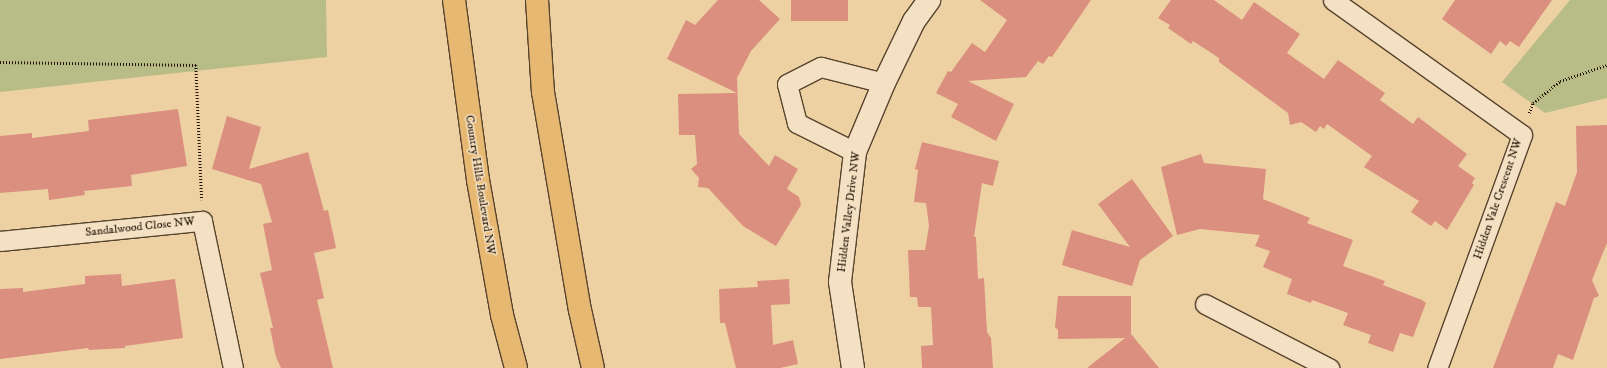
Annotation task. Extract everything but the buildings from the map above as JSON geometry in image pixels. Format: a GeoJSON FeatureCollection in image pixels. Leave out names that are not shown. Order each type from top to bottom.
{"type":"FeatureCollection","features":[{"type":"Feature","properties":{"kind":"main road","name":"Country Hills Boulevard NW"},"geometry":{"type":"LineString","coordinates":[[454,0],[478,180],[502,314],[516,368]]}},
{"type":"Feature","properties":{"kind":"main road"},"geometry":{"type":"LineString","coordinates":[[537,0],[543,92],[580,310],[593,368]]}},
{"type":"Feature","properties":{"kind":"street","name":"Hidden Valley Drive NW"},"geometry":{"type":"LineString","coordinates":[[853,368],[840,282],[855,152],[884,83],[914,20],[928,0]]}},
{"type":"Feature","properties":{"kind":"street","name":"Hidden Vale Crescent NW"},"geometry":{"type":"LineString","coordinates":[[1333,0],[1522,135],[1437,368]]}},
{"type":"Feature","properties":{"kind":"street"},"geometry":{"type":"LineString","coordinates":[[855,152],[797,123],[787,84],[821,67],[884,83]]}},
{"type":"Feature","properties":{"kind":"street","name":"Sandalwood Close NW"},"geometry":{"type":"LineString","coordinates":[[0,241],[202,221],[233,368]]}},
{"type":"Feature","properties":{"kind":"street"},"geometry":{"type":"LineString","coordinates":[[1204,304],[1329,368]]}},
{"type":"Feature","properties":{"kind":"path"},"geometry":{"type":"LineString","coordinates":[[0,62],[196,65],[202,221]]}},
{"type":"Feature","properties":{"kind":"path"},"geometry":{"type":"LineString","coordinates":[[1522,135],[1533,103],[1560,81],[1607,65]]}},
{"type":"Feature","properties":{"kind":"green space"},"geometry":{"type":"Polygon","coordinates":[[[0,0],[326,0],[327,57],[0,92],[0,0]]]}},
{"type":"Feature","properties":{"kind":"green space"},"geometry":{"type":"Polygon","coordinates":[[[1570,0],[1607,0],[1607,98],[1545,113],[1502,82],[1570,0]]]}}]}
